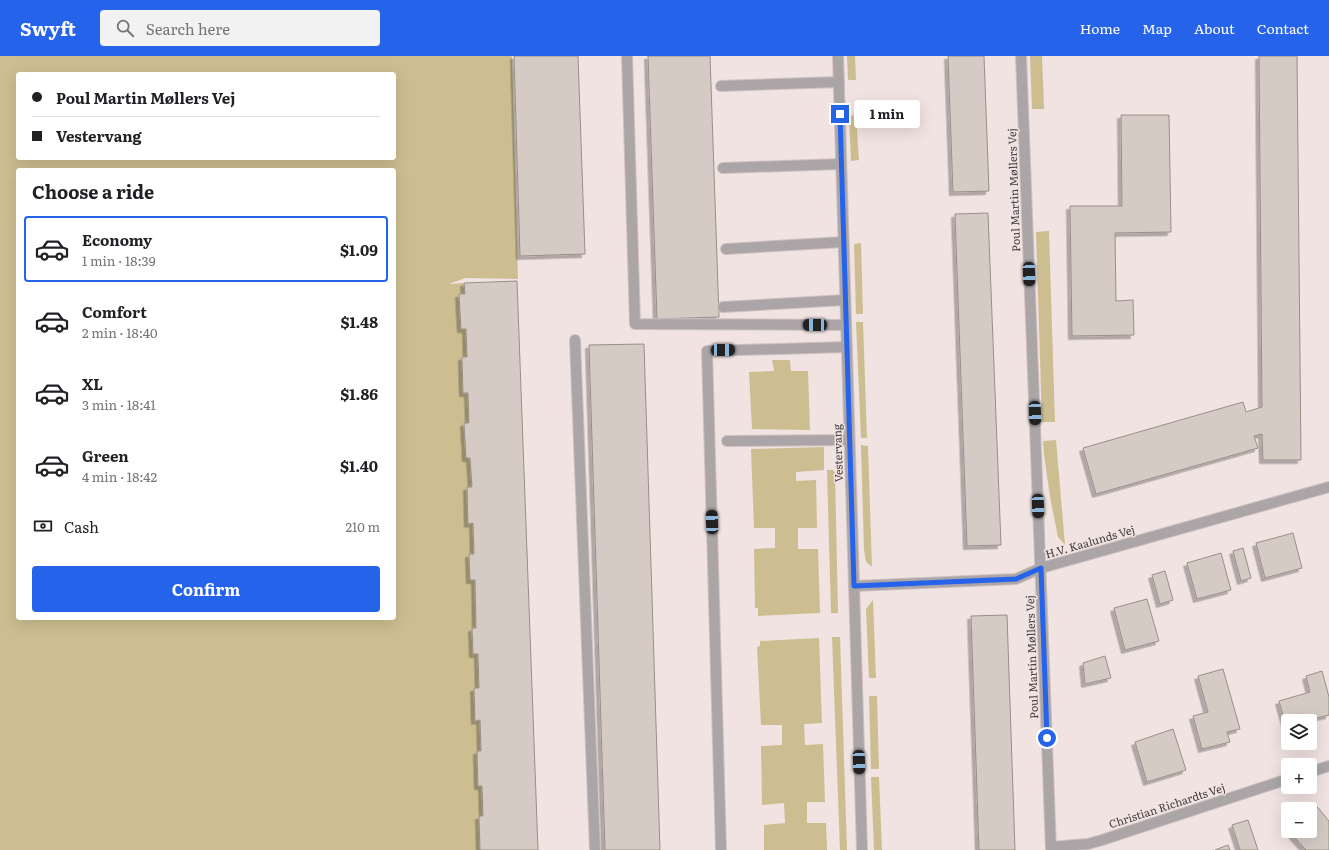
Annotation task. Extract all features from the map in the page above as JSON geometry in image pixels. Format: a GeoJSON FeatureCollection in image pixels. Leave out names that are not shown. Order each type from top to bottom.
{"type":"FeatureCollection","features":[{"type":"Feature","properties":{"kind":"street"},"geometry":{"type":"LineString","coordinates":[[627,56],[635,324],[846,325]]}},
{"type":"Feature","properties":{"kind":"street","name":"Vestervang"},"geometry":{"type":"LineString","coordinates":[[838,56],[862,850]]}},
{"type":"Feature","properties":{"kind":"street","name":"Poul Martin Møllers Vej"},"geometry":{"type":"LineString","coordinates":[[1021,56],[1051,848]]}},
{"type":"Feature","properties":{"kind":"street"},"geometry":{"type":"LineString","coordinates":[[721,86],[839,82]]}},
{"type":"Feature","properties":{"kind":"street"},"geometry":{"type":"LineString","coordinates":[[723,168],[841,164]]}},
{"type":"Feature","properties":{"kind":"street"},"geometry":{"type":"LineString","coordinates":[[726,249],[844,242]]}},
{"type":"Feature","properties":{"kind":"street"},"geometry":{"type":"LineString","coordinates":[[723,307],[845,300]]}},
{"type":"Feature","properties":{"kind":"street"},"geometry":{"type":"LineString","coordinates":[[575,340],[595,850]]}},
{"type":"Feature","properties":{"kind":"street"},"geometry":{"type":"LineString","coordinates":[[721,850],[707,351],[847,347]]}},
{"type":"Feature","properties":{"kind":"street"},"geometry":{"type":"LineString","coordinates":[[727,441],[849,440]]}},
{"type":"Feature","properties":{"kind":"street","name":"H.V. Kaalunds Vej"},"geometry":{"type":"LineString","coordinates":[[854,586],[1016,579],[1041,568],[1329,487]]}},
{"type":"Feature","properties":{"kind":"street"},"geometry":{"type":"LineString","coordinates":[[1317,770],[1329,766]]}},
{"type":"Feature","properties":{"kind":"street","name":"Christian Richardts Vej"},"geometry":{"type":"LineString","coordinates":[[1051,848],[1088,844],[1102,840],[1281,781]]}},
{"type":"Feature","properties":{"kind":"shaded area"},"geometry":{"type":"Polygon","coordinates":[[[0,56],[512,56],[518,279],[465,278],[449,284],[464,283],[465,294],[459,295],[461,329],[466,329],[467,357],[462,358],[463,393],[468,393],[469,423],[464,423],[466,458],[470,458],[472,487],[467,487],[468,523],[473,523],[474,554],[469,554],[470,580],[475,580],[476,628],[472,628],[473,654],[478,654],[479,688],[474,688],[476,721],[480,720],[481,751],[477,751],[478,786],[482,786],[483,816],[479,816],[480,850],[0,850],[0,56]]]}},
{"type":"Feature","properties":{"kind":"shaded area"},"geometry":{"type":"Polygon","coordinates":[[[847,56],[855,56],[856,80],[848,80],[847,56]]]}},
{"type":"Feature","properties":{"kind":"shaded area"},"geometry":{"type":"Polygon","coordinates":[[[1030,56],[1042,56],[1044,109],[1032,109],[1030,56]]]}},
{"type":"Feature","properties":{"kind":"shaded area"},"geometry":{"type":"Polygon","coordinates":[[[856,115],[859,160],[851,161],[849,116],[856,115]]]}},
{"type":"Feature","properties":{"kind":"shaded area"},"geometry":{"type":"Polygon","coordinates":[[[1049,231],[1055,422],[1042,422],[1036,232],[1049,231]]]}},
{"type":"Feature","properties":{"kind":"shaded area"},"geometry":{"type":"Polygon","coordinates":[[[861,243],[863,314],[856,314],[854,244],[861,243]]]}},
{"type":"Feature","properties":{"kind":"shaded area"},"geometry":{"type":"Polygon","coordinates":[[[856,322],[863,322],[867,438],[861,438],[856,322]]]}},
{"type":"Feature","properties":{"kind":"shaded area"},"geometry":{"type":"Polygon","coordinates":[[[772,360],[790,360],[791,371],[808,371],[810,430],[752,429],[749,372],[774,371],[772,360]]]}},
{"type":"Feature","properties":{"kind":"shaded area"},"geometry":{"type":"Polygon","coordinates":[[[1056,440],[1065,545],[1058,537],[1050,497],[1044,454],[1043,441],[1056,440]]]}},
{"type":"Feature","properties":{"kind":"shaded area"},"geometry":{"type":"Polygon","coordinates":[[[861,445],[868,446],[872,567],[866,562],[864,550],[861,445]]]}},
{"type":"Feature","properties":{"kind":"shaded area"},"geometry":{"type":"Polygon","coordinates":[[[824,447],[824,470],[796,472],[796,481],[816,480],[817,528],[798,528],[798,549],[818,549],[820,613],[758,616],[758,608],[755,608],[754,549],[775,548],[775,528],[754,528],[751,449],[824,447]]]}},
{"type":"Feature","properties":{"kind":"shaded area"},"geometry":{"type":"Polygon","coordinates":[[[827,470],[833,470],[835,472],[838,613],[831,613],[827,470]]]}},
{"type":"Feature","properties":{"kind":"shaded area"},"geometry":{"type":"Polygon","coordinates":[[[873,600],[876,678],[869,678],[866,609],[873,600]]]}},
{"type":"Feature","properties":{"kind":"shaded area"},"geometry":{"type":"Polygon","coordinates":[[[832,637],[840,637],[847,850],[840,850],[832,637]]]}},
{"type":"Feature","properties":{"kind":"shaded area"},"geometry":{"type":"Polygon","coordinates":[[[819,638],[822,723],[804,724],[805,745],[823,744],[825,802],[807,802],[807,823],[826,823],[827,850],[764,850],[764,825],[785,823],[784,803],[762,805],[761,746],[782,745],[782,725],[761,725],[757,647],[760,646],[760,641],[819,638]]]}},
{"type":"Feature","properties":{"kind":"shaded area"},"geometry":{"type":"Polygon","coordinates":[[[869,696],[877,696],[879,769],[871,769],[869,696]]]}},
{"type":"Feature","properties":{"kind":"shaded area"},"geometry":{"type":"Polygon","coordinates":[[[871,777],[879,777],[882,850],[874,850],[871,777]]]}},
{"type":"Feature","properties":{"kind":"building"},"geometry":{"type":"Polygon","coordinates":[[[514,56],[578,56],[585,254],[520,256],[514,56]]]}},
{"type":"Feature","properties":{"kind":"building"},"geometry":{"type":"Polygon","coordinates":[[[648,56],[710,56],[719,317],[657,319],[648,56]]]}},
{"type":"Feature","properties":{"kind":"building"},"geometry":{"type":"Polygon","coordinates":[[[948,56],[984,56],[989,191],[953,192],[948,56]]]}},
{"type":"Feature","properties":{"kind":"building"},"geometry":{"type":"Polygon","coordinates":[[[1259,56],[1297,56],[1301,460],[1263,460],[1262,434],[1254,436],[1258,448],[1096,494],[1083,448],[1243,402],[1246,412],[1262,407],[1259,56]]]}},
{"type":"Feature","properties":{"kind":"building"},"geometry":{"type":"Polygon","coordinates":[[[1121,115],[1169,115],[1171,232],[1115,233],[1116,301],[1133,300],[1134,335],[1072,336],[1070,206],[1122,206],[1121,115]]]}},
{"type":"Feature","properties":{"kind":"building"},"geometry":{"type":"Polygon","coordinates":[[[988,213],[1001,545],[967,546],[955,214],[988,213]]]}},
{"type":"Feature","properties":{"kind":"building"},"geometry":{"type":"Polygon","coordinates":[[[517,281],[538,850],[480,850],[479,816],[483,816],[482,786],[478,786],[477,751],[481,751],[480,720],[475,721],[474,688],[479,688],[478,654],[473,654],[472,628],[476,628],[475,580],[470,580],[469,554],[474,554],[473,523],[468,524],[467,487],[472,487],[470,458],[466,458],[464,423],[469,423],[468,393],[463,393],[462,357],[467,357],[466,329],[461,329],[459,294],[465,294],[464,283],[517,281]]]}},
{"type":"Feature","properties":{"kind":"building"},"geometry":{"type":"Polygon","coordinates":[[[644,344],[660,850],[605,850],[589,345],[644,344]]]}},
{"type":"Feature","properties":{"kind":"building"},"geometry":{"type":"Polygon","coordinates":[[[1293,533],[1302,568],[1265,578],[1256,543],[1293,533]]]}},
{"type":"Feature","properties":{"kind":"building"},"geometry":{"type":"Polygon","coordinates":[[[1243,548],[1251,578],[1241,581],[1233,551],[1243,548]]]}},
{"type":"Feature","properties":{"kind":"building"},"geometry":{"type":"Polygon","coordinates":[[[1221,553],[1231,590],[1197,599],[1187,563],[1221,553]]]}},
{"type":"Feature","properties":{"kind":"building"},"geometry":{"type":"Polygon","coordinates":[[[1165,571],[1173,600],[1160,604],[1152,575],[1165,571]]]}},
{"type":"Feature","properties":{"kind":"building"},"geometry":{"type":"Polygon","coordinates":[[[1147,599],[1159,641],[1125,650],[1114,608],[1147,599]]]}},
{"type":"Feature","properties":{"kind":"building"},"geometry":{"type":"Polygon","coordinates":[[[1007,615],[1015,850],[979,850],[971,616],[1007,615]]]}},
{"type":"Feature","properties":{"kind":"building"},"geometry":{"type":"Polygon","coordinates":[[[1105,656],[1111,678],[1085,684],[1083,663],[1105,656]]]}},
{"type":"Feature","properties":{"kind":"building"},"geometry":{"type":"Polygon","coordinates":[[[1223,669],[1240,729],[1227,732],[1230,742],[1202,749],[1193,716],[1208,712],[1198,676],[1223,669]]]}},
{"type":"Feature","properties":{"kind":"building"},"geometry":{"type":"Polygon","coordinates":[[[1322,671],[1329,697],[1329,715],[1317,718],[1317,714],[1283,714],[1279,701],[1310,692],[1306,676],[1322,671]]]}},
{"type":"Feature","properties":{"kind":"building"},"geometry":{"type":"Polygon","coordinates":[[[1173,729],[1186,770],[1147,782],[1135,742],[1173,729]]]}},
{"type":"Feature","properties":{"kind":"building"},"geometry":{"type":"Polygon","coordinates":[[[1317,807],[1329,821],[1329,850],[1306,850],[1295,838],[1317,838],[1317,807]]]}},
{"type":"Feature","properties":{"kind":"building"},"geometry":{"type":"Polygon","coordinates":[[[1248,820],[1258,850],[1240,850],[1232,825],[1248,820]]]}},
{"type":"Feature","properties":{"kind":"building"},"geometry":{"type":"Polygon","coordinates":[[[1228,845],[1230,850],[1215,850],[1228,845]]]}},
{"type":"Feature","properties":{"kind":"route"},"geometry":{"type":"LineString","coordinates":[[840,114],[854,586],[1016,579],[1041,568],[1047,738]]}}]}
